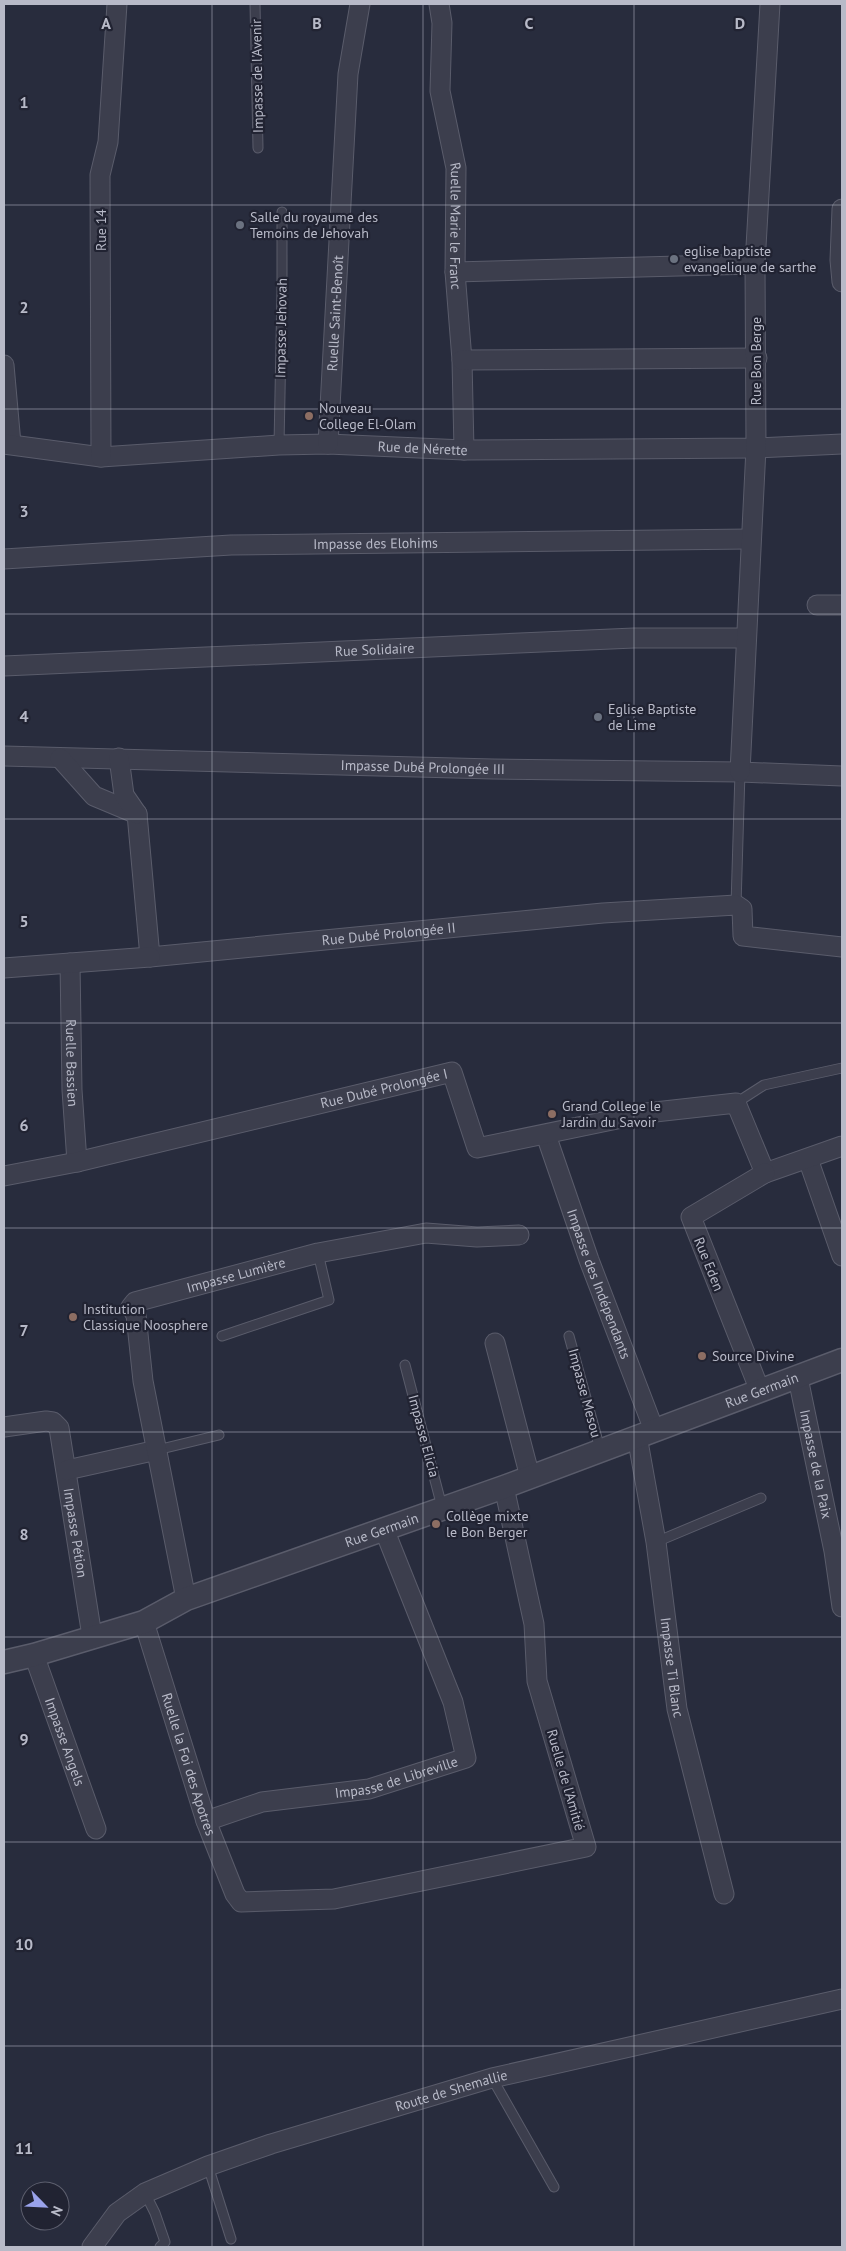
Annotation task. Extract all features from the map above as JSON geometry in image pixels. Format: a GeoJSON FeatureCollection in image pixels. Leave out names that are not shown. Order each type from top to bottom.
{"type":"FeatureCollection","features":[{"type":"Feature","properties":{"kind":"street","name":"Rue 14"},"geometry":{"type":"LineString","coordinates":[[101,457],[100,175],[108,142],[117,4]]}},
{"type":"Feature","properties":{"kind":"street","name":"Ruelle Saint-Benoît"},"geometry":{"type":"LineString","coordinates":[[328,444],[348,74],[360,4]]}},
{"type":"Feature","properties":{"kind":"street","name":"Ruelle Marie le Franc"},"geometry":{"type":"LineString","coordinates":[[439,4],[442,23],[440,91],[456,168],[456,272],[462,360],[464,450]]}},
{"type":"Feature","properties":{"kind":"street","name":"Rue Bon Berge"},"geometry":{"type":"LineString","coordinates":[[740,772],[744,719],[750,539],[756,448],[755,264],[770,4]]}},
{"type":"Feature","properties":{"kind":"street"},"geometry":{"type":"LineString","coordinates":[[842,209],[840,260],[842,282]]}},
{"type":"Feature","properties":{"kind":"street"},"geometry":{"type":"LineString","coordinates":[[456,272],[755,264]]}},
{"type":"Feature","properties":{"kind":"street"},"geometry":{"type":"LineString","coordinates":[[462,360],[757,358]]}},
{"type":"Feature","properties":{"kind":"street"},"geometry":{"type":"LineString","coordinates":[[4,365],[7,444]]}},
{"type":"Feature","properties":{"kind":"street","name":"Rue de Nérette"},"geometry":{"type":"LineString","coordinates":[[7,444],[101,457],[279,444],[328,444],[464,450],[756,448],[842,444]]}},
{"type":"Feature","properties":{"kind":"street","name":"Impasse des Elohims"},"geometry":{"type":"LineString","coordinates":[[4,559],[231,545],[750,539]]}},
{"type":"Feature","properties":{"kind":"street"},"geometry":{"type":"LineString","coordinates":[[817,605],[842,605]]}},
{"type":"Feature","properties":{"kind":"street","name":"Rue Solidaire"},"geometry":{"type":"LineString","coordinates":[[4,666],[634,638],[746,638]]}},
{"type":"Feature","properties":{"kind":"street","name":"Impasse Dubé Prolongée III"},"geometry":{"type":"LineString","coordinates":[[4,756],[493,769],[740,772],[842,776]]}},
{"type":"Feature","properties":{"kind":"street"},"geometry":{"type":"LineString","coordinates":[[60,758],[94,796],[137,814]]}},
{"type":"Feature","properties":{"kind":"street"},"geometry":{"type":"LineString","coordinates":[[119,758],[124,795],[137,814],[150,957]]}},
{"type":"Feature","properties":{"kind":"street"},"geometry":{"type":"LineString","coordinates":[[736,905],[742,908],[743,936],[842,946]]}},
{"type":"Feature","properties":{"kind":"street","name":"Rue Dubé Prolongée II"},"geometry":{"type":"LineString","coordinates":[[4,968],[150,957],[603,913],[736,905]]}},
{"type":"Feature","properties":{"kind":"street","name":"Ruelle Bassien"},"geometry":{"type":"LineString","coordinates":[[70,963],[72,1090],[77,1162]]}},
{"type":"Feature","properties":{"kind":"street","name":"Rue Dubé Prolongée I"},"geometry":{"type":"LineString","coordinates":[[4,1176],[77,1162],[452,1072],[477,1148],[646,1113],[736,1103]]}},
{"type":"Feature","properties":{"kind":"street"},"geometry":{"type":"LineString","coordinates":[[736,1103],[765,1173],[842,1146]]}},
{"type":"Feature","properties":{"kind":"street","name":"Impasse des Indépendants"},"geometry":{"type":"LineString","coordinates":[[546,1135],[646,1433]]}},
{"type":"Feature","properties":{"kind":"street"},"geometry":{"type":"LineString","coordinates":[[808,1159],[840,1244]]}},
{"type":"Feature","properties":{"kind":"street","name":"Rue Eden"},"geometry":{"type":"LineString","coordinates":[[760,1391],[691,1217],[765,1173]]}},
{"type":"Feature","properties":{"kind":"street","name":"Impasse Lumière"},"geometry":{"type":"LineString","coordinates":[[186,1600],[143,1381],[136,1315],[131,1306],[135,1302],[318,1253],[426,1233],[477,1237],[519,1235]]}},
{"type":"Feature","properties":{"kind":"street"},"geometry":{"type":"LineString","coordinates":[[495,1343],[530,1477]]}},
{"type":"Feature","properties":{"kind":"street","name":"Rue Germain"},"geometry":{"type":"LineString","coordinates":[[4,1662],[34,1655],[92,1636],[144,1622],[186,1600],[442,1507],[504,1487],[842,1360]]}},
{"type":"Feature","properties":{"kind":"street","name":"Impasse de la Paix"},"geometry":{"type":"LineString","coordinates":[[798,1378],[834,1551],[842,1607]]}},
{"type":"Feature","properties":{"kind":"street","name":"Impasse Pétion"},"geometry":{"type":"LineString","coordinates":[[4,1427],[46,1421],[53,1422],[59,1428],[92,1636]]}},
{"type":"Feature","properties":{"kind":"street","name":"Impasse Ti Blanc"},"geometry":{"type":"LineString","coordinates":[[646,1433],[656,1542],[676,1709],[724,1894]]}},
{"type":"Feature","properties":{"kind":"street"},"geometry":{"type":"LineString","coordinates":[[67,1470],[157,1450]]}},
{"type":"Feature","properties":{"kind":"street","name":"Ruelle de l'Amitié"},"geometry":{"type":"LineString","coordinates":[[241,1902],[334,1899],[586,1847],[537,1681],[534,1624],[504,1487]]}},
{"type":"Feature","properties":{"kind":"street","name":"Impasse de Libreville"},"geometry":{"type":"LineString","coordinates":[[206,1821],[262,1802],[369,1790],[466,1758],[452,1702],[384,1529]]}},
{"type":"Feature","properties":{"kind":"street","name":"Ruelle la Foi des Apotres"},"geometry":{"type":"LineString","coordinates":[[144,1622],[206,1821],[235,1894],[241,1902]]}},
{"type":"Feature","properties":{"kind":"street","name":"Impasse Angels"},"geometry":{"type":"LineString","coordinates":[[34,1655],[96,1829]]}},
{"type":"Feature","properties":{"kind":"street","name":"Route de Shemallie"},"geometry":{"type":"LineString","coordinates":[[92,2247],[117,2213],[145,2193],[208,2166],[271,2144],[492,2078],[842,1999]]}},
{"type":"Feature","properties":{"kind":"lane","name":"Impasse de l'Avenir"},"geometry":{"type":"LineString","coordinates":[[255,4],[258,148]]}},
{"type":"Feature","properties":{"kind":"lane","name":"Impasse Jehovah"},"geometry":{"type":"LineString","coordinates":[[279,444],[282,212]]}},
{"type":"Feature","properties":{"kind":"lane"},"geometry":{"type":"LineString","coordinates":[[736,905],[740,772]]}},
{"type":"Feature","properties":{"kind":"lane"},"geometry":{"type":"LineString","coordinates":[[736,1103],[764,1085],[842,1068]]}},
{"type":"Feature","properties":{"kind":"lane"},"geometry":{"type":"LineString","coordinates":[[222,1336],[329,1300],[318,1253]]}},
{"type":"Feature","properties":{"kind":"lane","name":"Impasse Mesou"},"geometry":{"type":"LineString","coordinates":[[569,1336],[600,1450]]}},
{"type":"Feature","properties":{"kind":"lane","name":"Impasse Elicia"},"geometry":{"type":"LineString","coordinates":[[405,1365],[442,1507]]}},
{"type":"Feature","properties":{"kind":"lane"},"geometry":{"type":"LineString","coordinates":[[157,1450],[219,1434]]}},
{"type":"Feature","properties":{"kind":"lane"},"geometry":{"type":"LineString","coordinates":[[656,1542],[761,1498]]}},
{"type":"Feature","properties":{"kind":"lane"},"geometry":{"type":"LineString","coordinates":[[492,2078],[554,2187]]}},
{"type":"Feature","properties":{"kind":"lane"},"geometry":{"type":"LineString","coordinates":[[208,2166],[231,2239]]}},
{"type":"Feature","properties":{"kind":"lane"},"geometry":{"type":"LineString","coordinates":[[145,2193],[155,2213],[165,2242],[160,2247]]}},
{"type":"Feature","properties":{"kind":"place","name":"Salle du royaume des Temoins de Jehovah"},"geometry":{"type":"Point","coordinates":[240,225]}},
{"type":"Feature","properties":{"kind":"place","name":"eglise baptiste evangelique de sarthe"},"geometry":{"type":"Point","coordinates":[674,259]}},
{"type":"Feature","properties":{"kind":"place","name":"Nouveau College El-Olam"},"geometry":{"type":"Point","coordinates":[309,416]}},
{"type":"Feature","properties":{"kind":"place","name":"Eglise Baptiste de Lime"},"geometry":{"type":"Point","coordinates":[598,717]}},
{"type":"Feature","properties":{"kind":"place","name":"Grand College le Jardin du Savoir"},"geometry":{"type":"Point","coordinates":[552,1114]}},
{"type":"Feature","properties":{"kind":"place","name":"Institution Classique Noosphere"},"geometry":{"type":"Point","coordinates":[73,1317]}},
{"type":"Feature","properties":{"kind":"place","name":"Source Divine"},"geometry":{"type":"Point","coordinates":[702,1356]}},
{"type":"Feature","properties":{"kind":"place","name":"Collège mixte le Bon Berger"},"geometry":{"type":"Point","coordinates":[436,1524]}}]}
